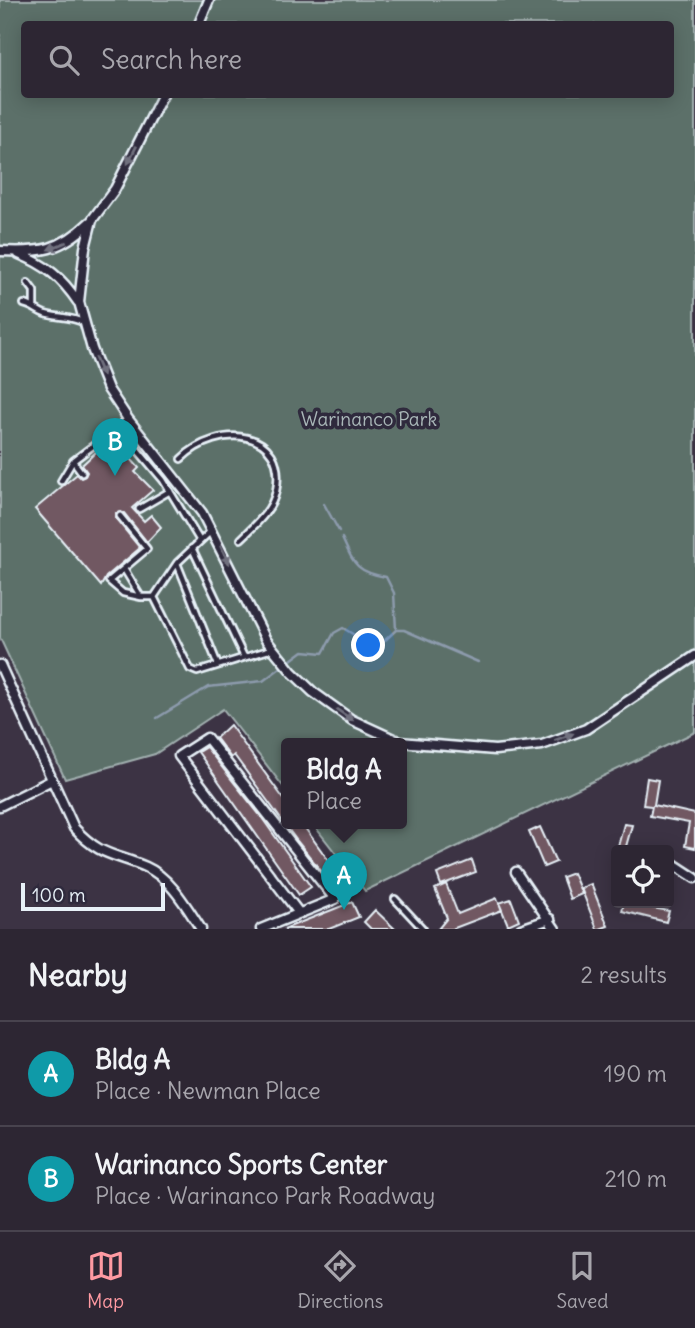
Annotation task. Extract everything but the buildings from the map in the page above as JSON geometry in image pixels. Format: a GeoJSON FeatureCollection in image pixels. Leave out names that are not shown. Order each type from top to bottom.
{"type":"FeatureCollection","features":[{"type":"Feature","properties":{"kind":"street"},"geometry":{"type":"LineString","coordinates":[[200,21],[209,0]]}},
{"type":"Feature","properties":{"kind":"street"},"geometry":{"type":"LineString","coordinates":[[0,251],[47,251],[72,240],[92,220],[115,189],[161,98]]}},
{"type":"Feature","properties":{"kind":"street"},"geometry":{"type":"LineString","coordinates":[[79,302],[85,248],[92,220]]}},
{"type":"Feature","properties":{"kind":"street"},"geometry":{"type":"LineString","coordinates":[[13,252],[40,262],[63,280],[79,302],[108,389],[212,530],[274,652],[313,692],[352,720],[391,738]]}},
{"type":"Feature","properties":{"kind":"street"},"geometry":{"type":"LineString","coordinates":[[407,743],[495,750],[542,745],[586,729],[695,656]]}},
{"type":"Feature","properties":{"kind":"street"},"geometry":{"type":"LineString","coordinates":[[0,665],[74,828],[89,844],[112,858],[146,867],[159,875],[201,929]]}},
{"type":"Feature","properties":{"kind":"street"},"geometry":{"type":"LineString","coordinates":[[261,929],[280,926],[299,914],[335,899],[207,738],[179,757],[299,914]]}},
{"type":"Feature","properties":{"kind":"street"},"geometry":{"type":"LineString","coordinates":[[0,806],[52,780]]}},
{"type":"Feature","properties":{"kind":"street"},"geometry":{"type":"LineString","coordinates":[[674,864],[695,878]]}},
{"type":"Feature","properties":{"kind":"street"},"geometry":{"type":"LineString","coordinates":[[516,872],[555,929]]}},
{"type":"Feature","properties":{"kind":"street"},"geometry":{"type":"LineString","coordinates":[[521,929],[550,919]]}},
{"type":"Feature","properties":{"kind":"lane"},"geometry":{"type":"LineString","coordinates":[[28,283],[34,291],[34,306]]}},
{"type":"Feature","properties":{"kind":"lane"},"geometry":{"type":"LineString","coordinates":[[24,304],[34,306],[43,313],[71,316],[85,324]]}},
{"type":"Feature","properties":{"kind":"lane"},"geometry":{"type":"LineString","coordinates":[[61,481],[73,461],[128,419]]}},
{"type":"Feature","properties":{"kind":"lane"},"geometry":{"type":"LineString","coordinates":[[118,427],[170,491],[200,541]]}},
{"type":"Feature","properties":{"kind":"lane"},"geometry":{"type":"LineString","coordinates":[[181,458],[191,449],[219,435],[246,435],[267,449],[277,469],[276,492],[265,514],[241,539]]}},
{"type":"Feature","properties":{"kind":"lane"},"geometry":{"type":"LineString","coordinates":[[73,461],[82,473]]}},
{"type":"Feature","properties":{"kind":"lane"},"geometry":{"type":"LineString","coordinates":[[139,509],[170,491]]}},
{"type":"Feature","properties":{"kind":"lane"},"geometry":{"type":"LineString","coordinates":[[120,516],[147,549],[109,581],[123,593],[154,597]]}},
{"type":"Feature","properties":{"kind":"lane"},"geometry":{"type":"LineString","coordinates":[[154,597],[177,563],[212,530]]}},
{"type":"Feature","properties":{"kind":"lane"},"geometry":{"type":"LineString","coordinates":[[192,548],[244,657]]}},
{"type":"Feature","properties":{"kind":"lane"},"geometry":{"type":"LineString","coordinates":[[177,563],[218,665]]}},
{"type":"Feature","properties":{"kind":"lane"},"geometry":{"type":"LineString","coordinates":[[124,569],[141,597]]}},
{"type":"Feature","properties":{"kind":"lane"},"geometry":{"type":"LineString","coordinates":[[154,597],[190,669],[197,672],[244,657],[274,652]]}},
{"type":"Feature","properties":{"kind":"lane"},"geometry":{"type":"LineString","coordinates":[[396,899],[423,929]]}},
{"type":"Feature","properties":{"kind":"green space","name":"Warinanco Park"},"geometry":{"type":"Polygon","coordinates":[[[0,0],[695,0],[695,732],[365,891],[317,829],[407,829],[407,738],[281,738],[281,784],[223,709],[155,754],[65,779],[0,638],[0,0]]]}},
{"type":"Feature","properties":{"kind":"waterway"},"geometry":{"type":"LineString","coordinates":[[324,504],[339,531]]}},
{"type":"Feature","properties":{"kind":"waterway"},"geometry":{"type":"LineString","coordinates":[[342,538],[357,565],[368,572],[386,577],[394,593],[396,630]]}},
{"type":"Feature","properties":{"kind":"waterway"},"geometry":{"type":"LineString","coordinates":[[157,718],[208,687],[263,681],[303,651],[323,653],[334,633],[343,628],[369,644],[381,644],[396,630],[404,630],[478,662]]}},
{"type":"Feature","properties":{"kind":"place","name":"Warinanco Sports Center"},"geometry":{"type":"Point","coordinates":[115,476]}},
{"type":"Feature","properties":{"kind":"place","name":"Bldg A"},"geometry":{"type":"Point","coordinates":[344,910]}}]}
